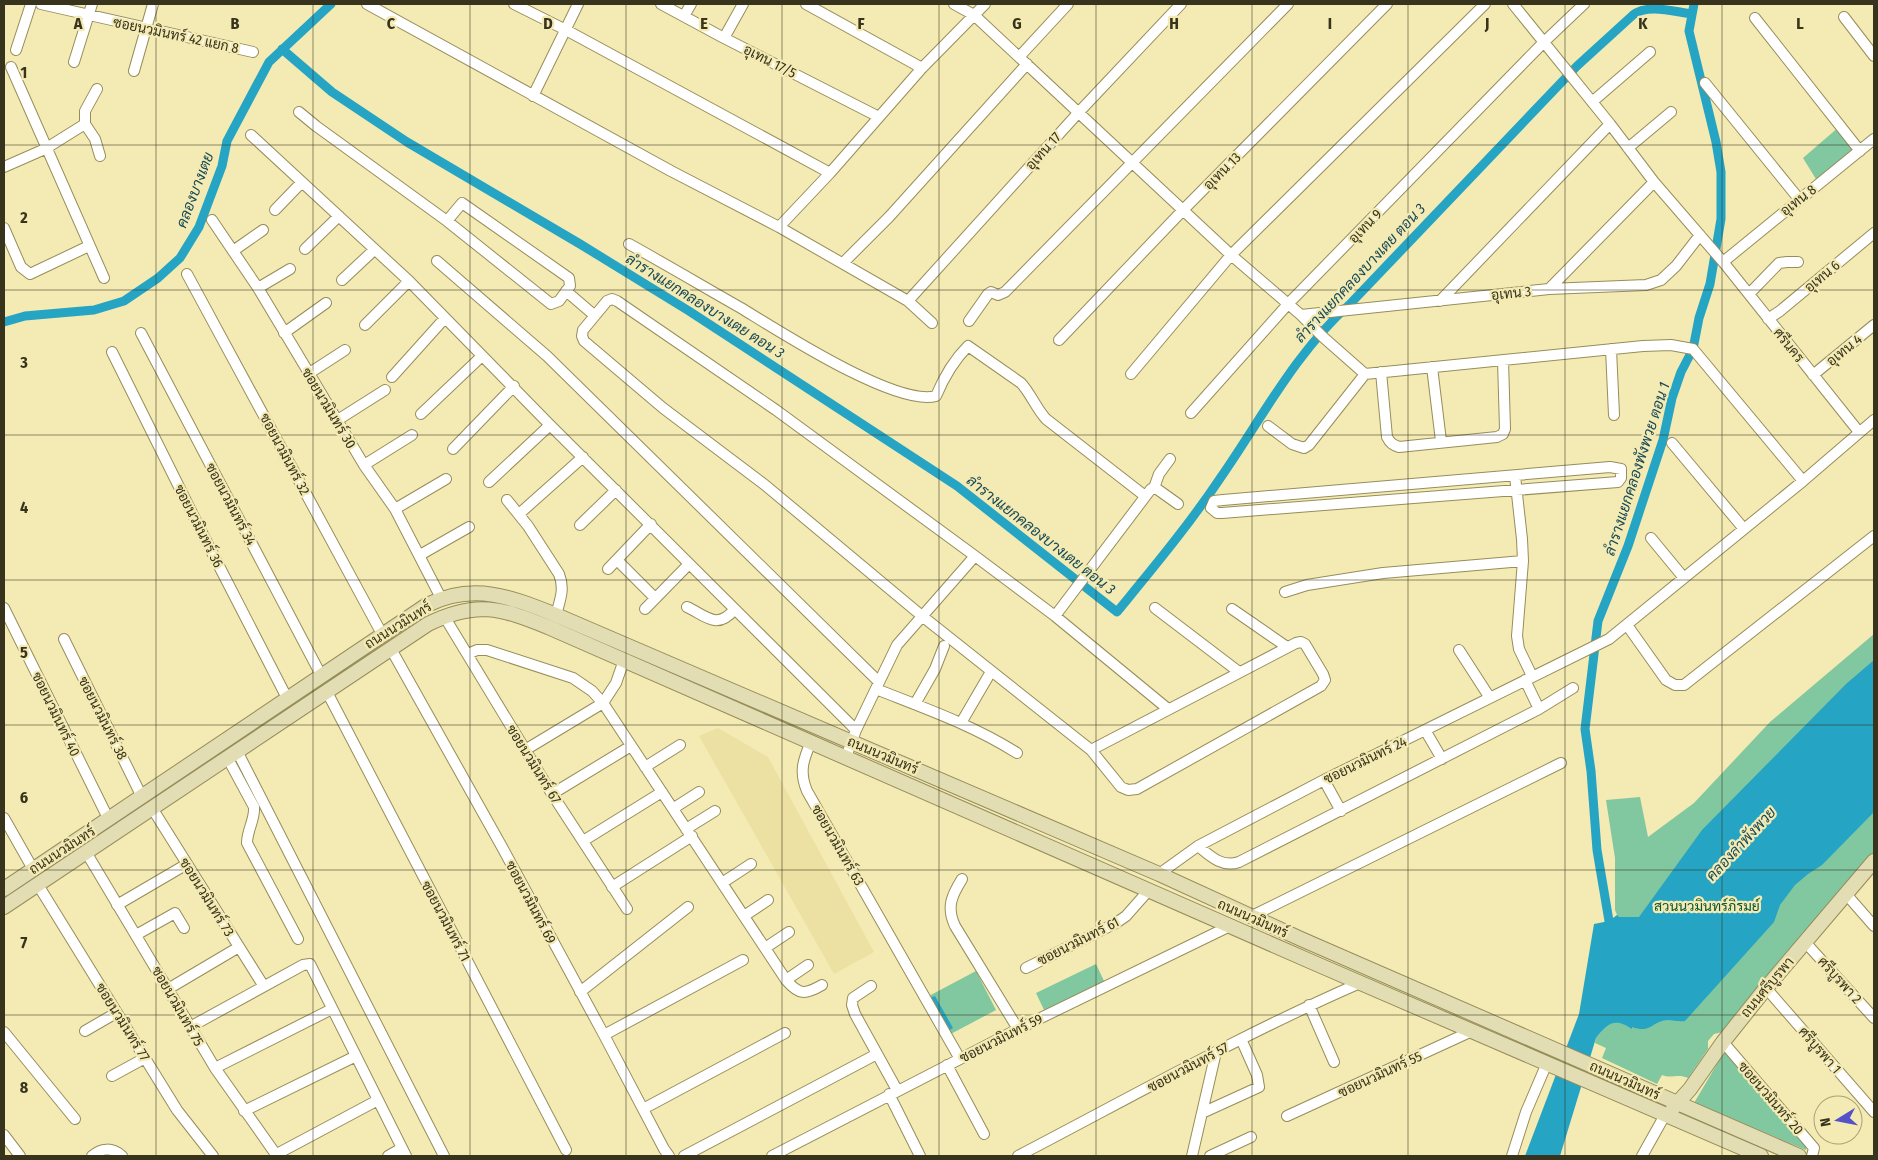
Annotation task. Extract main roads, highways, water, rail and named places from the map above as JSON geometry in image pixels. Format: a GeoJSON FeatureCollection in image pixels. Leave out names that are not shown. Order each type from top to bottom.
{"type":"FeatureCollection","features":[{"type":"Feature","properties":{"kind":"main road","name":"ถนนนวมินทร์"},"geometry":{"type":"LineString","coordinates":[[4,890],[427,605],[441,598],[472,592],[490,593],[517,600],[556,614],[854,736],[1250,916],[1799,1156]]}},
{"type":"Feature","properties":{"kind":"main road","name":"ถนนนวมินทร์"},"geometry":{"type":"LineString","coordinates":[[4,907],[428,624],[458,611],[490,608],[506,611],[548,627],[1232,925],[1360,983],[1761,1156]]}},
{"type":"Feature","properties":{"kind":"main road","name":"ถนนศรีบูรพา"},"geometry":{"type":"LineString","coordinates":[[1665,1115],[1678,1104],[1723,1042],[1766,988],[1874,861]]}},
{"type":"Feature","properties":{"kind":"main road"},"geometry":{"type":"LineString","coordinates":[[1149,890],[1159,874]]}},
{"type":"Feature","properties":{"kind":"water","name":"สวนนวมินทร์ภิรมย์"},"geometry":{"type":"Polygon","coordinates":[[[1874,660],[1874,812],[1822,865],[1795,885],[1780,905],[1774,922],[1685,1021],[1662,1021],[1644,1029],[1632,1027],[1632,1029],[1620,1023],[1607,1026],[1596,1038],[1560,1156],[1525,1156],[1579,1014],[1594,924],[1609,921],[1617,915],[1619,917],[1639,917],[1702,830],[1846,684],[1874,660]]]}},
{"type":"Feature","properties":{"kind":"water"},"geometry":{"type":"Polygon","coordinates":[[[935,996],[953,1028],[948,1031],[930,998],[935,996]]]}},
{"type":"Feature","properties":{"kind":"waterway","name":"คลองบางเตย"},"geometry":{"type":"LineString","coordinates":[[4,322],[25,316],[94,310],[124,301],[158,278],[180,258],[199,227],[222,166],[227,141],[269,62],[331,4]]}},
{"type":"Feature","properties":{"kind":"waterway","name":"ลำรางแยกคลองพังพวย ตอน 1"},"geometry":{"type":"LineString","coordinates":[[1609,933],[1609,921],[1597,850],[1591,771],[1585,729],[1598,621],[1628,546],[1663,440],[1672,398],[1681,372],[1693,349],[1699,318],[1710,284],[1721,219],[1721,172],[1716,142],[1689,31],[1694,4]]}},
{"type":"Feature","properties":{"kind":"waterway","name":"ลำรางแยกคลองบางเตย ตอน 3"},"geometry":{"type":"LineString","coordinates":[[282,49],[332,92],[407,142],[689,311],[957,486],[1117,612],[1209,495],[1280,387],[1312,343],[1577,66],[1639,11],[1661,9],[1692,14]]}},
{"type":"Feature","properties":{"kind":"water label","name":"คลองลำพังพวย"},"geometry":{"type":"Point","coordinates":[1741,844]}}]}
